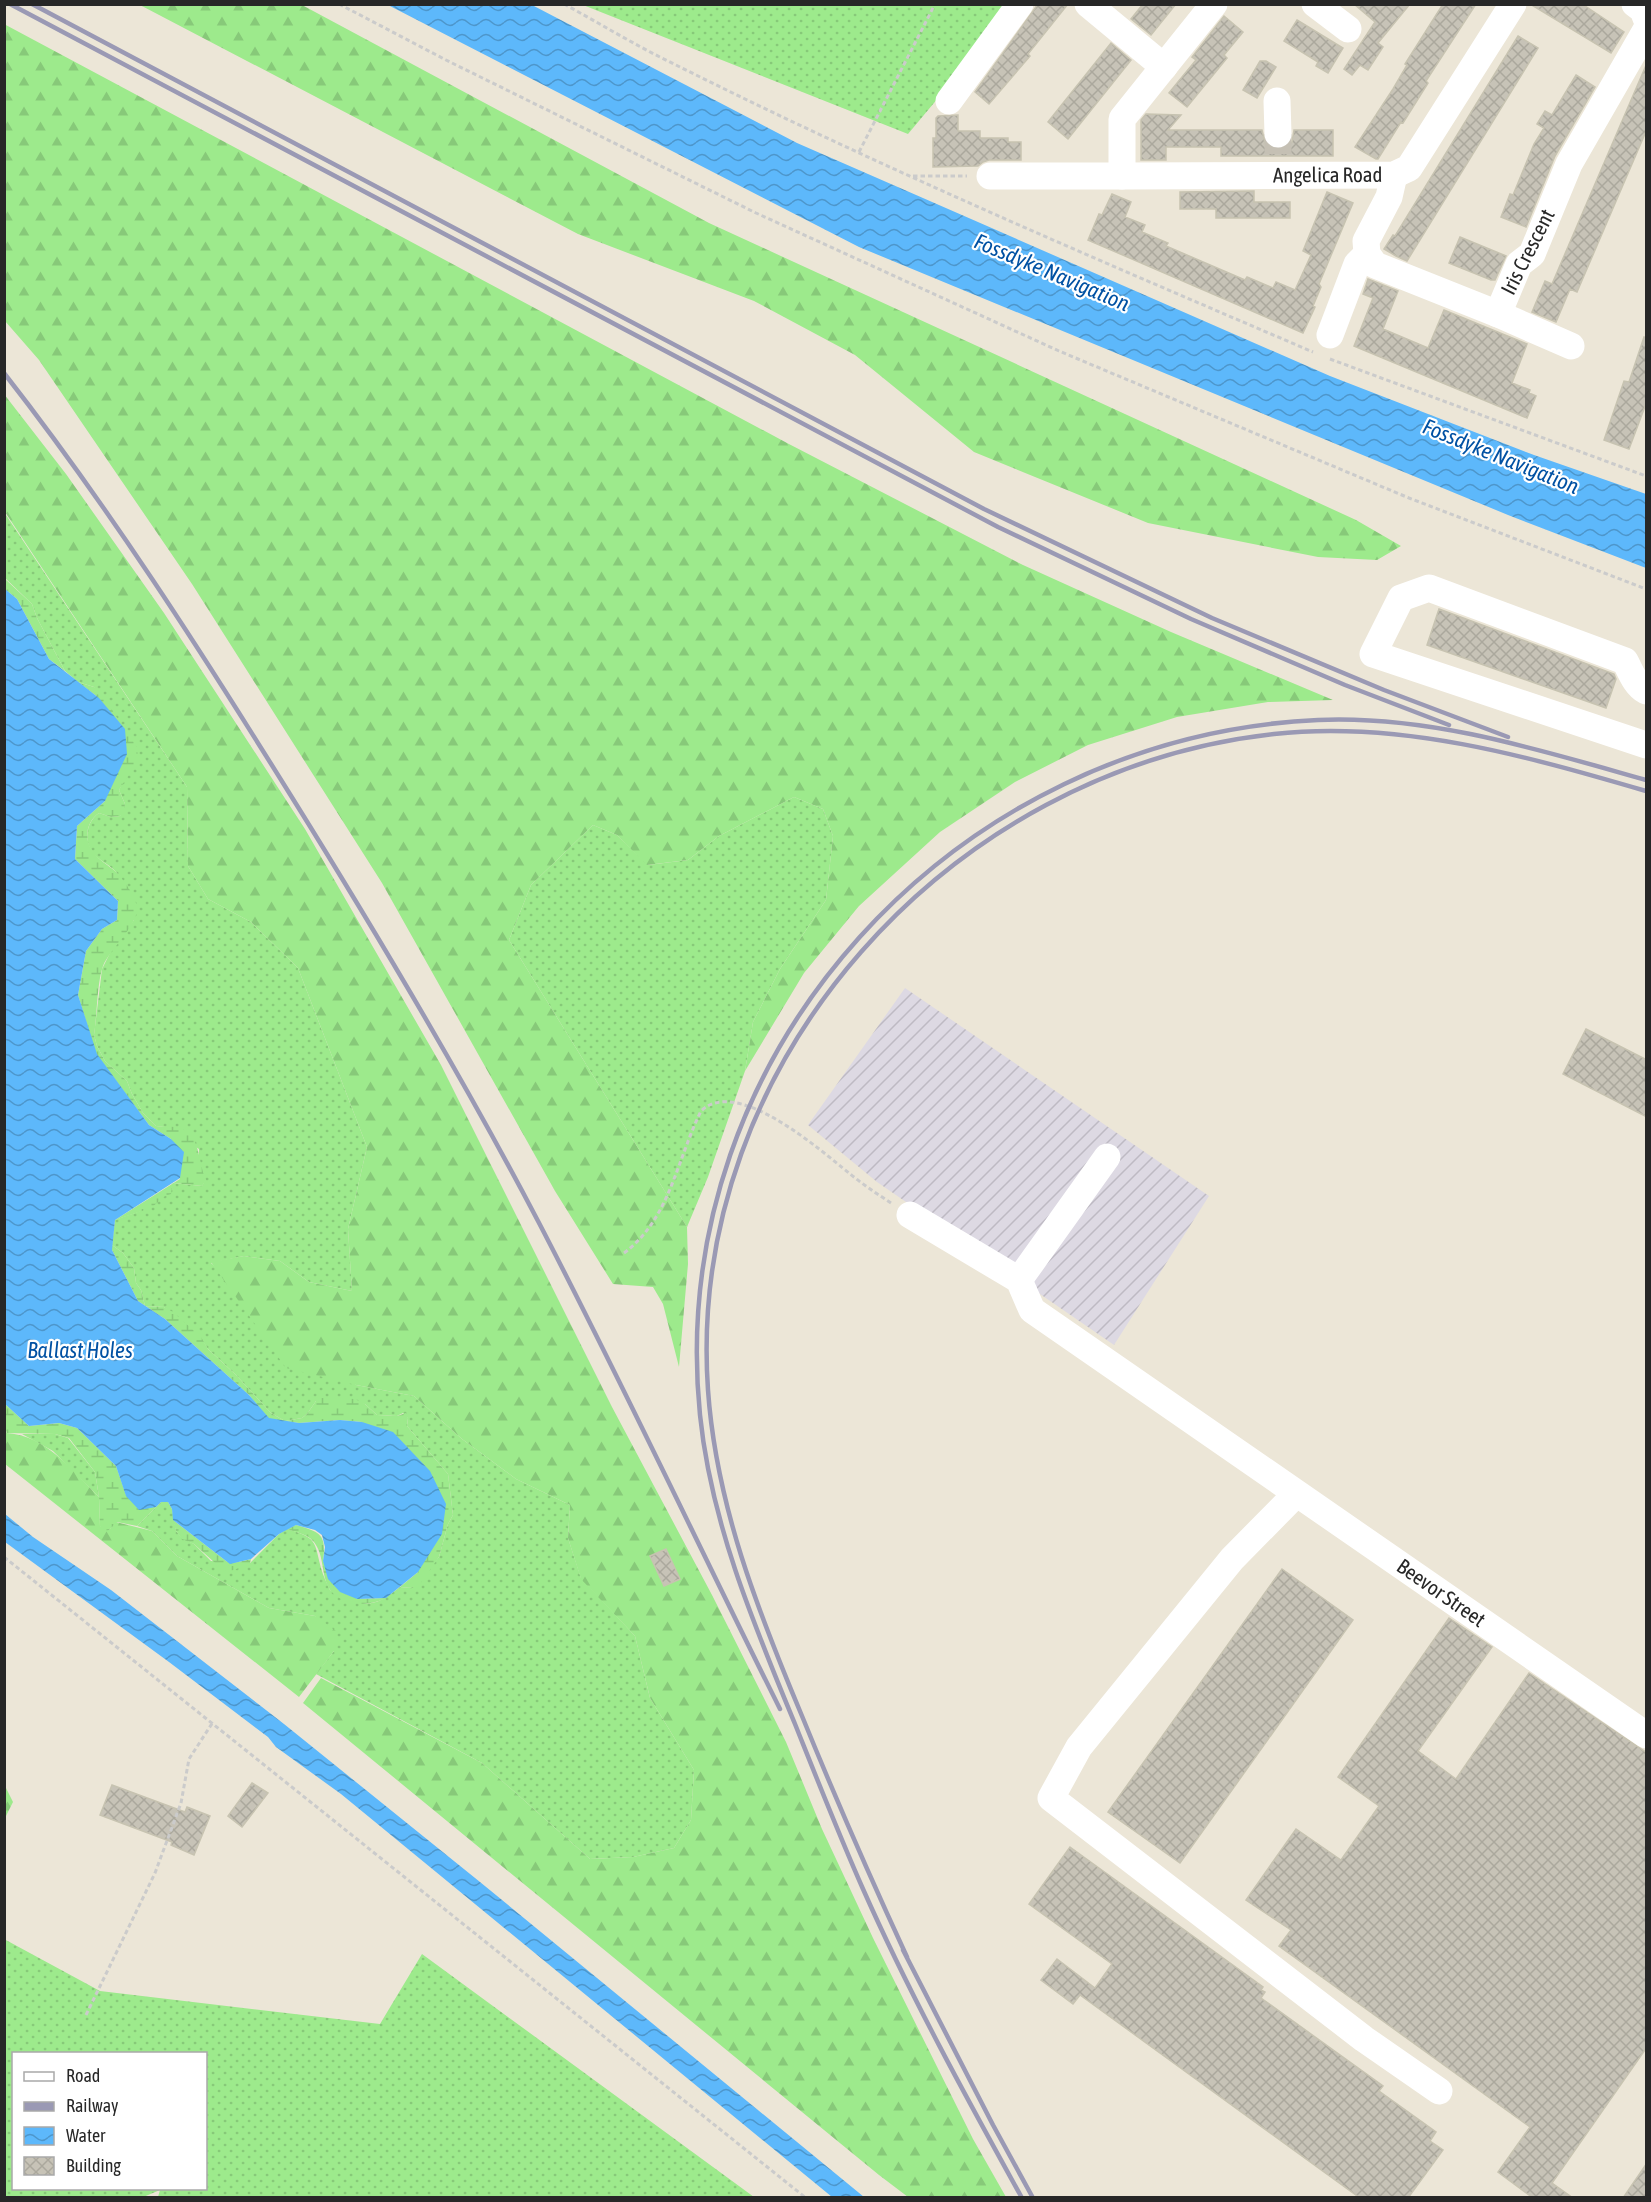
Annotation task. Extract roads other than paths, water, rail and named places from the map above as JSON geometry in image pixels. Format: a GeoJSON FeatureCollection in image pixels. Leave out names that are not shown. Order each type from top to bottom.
{"type":"FeatureCollection","features":[{"type":"Feature","properties":{"kind":"street"},"geometry":{"type":"LineString","coordinates":[[949,100],[1020,4]]}},
{"type":"Feature","properties":{"kind":"street"},"geometry":{"type":"LineString","coordinates":[[1088,4],[1164,67]]}},
{"type":"Feature","properties":{"kind":"street"},"geometry":{"type":"LineString","coordinates":[[1122,176],[1122,119],[1214,4]]}},
{"type":"Feature","properties":{"kind":"street"},"geometry":{"type":"LineString","coordinates":[[1315,4],[1348,29]]}},
{"type":"Feature","properties":{"kind":"street","name":"Angelica Road"},"geometry":{"type":"LineString","coordinates":[[990,176],[1122,176],[1278,155],[1394,175],[1409,168],[1513,4]]}},
{"type":"Feature","properties":{"kind":"street"},"geometry":{"type":"LineString","coordinates":[[1635,4],[1643,10],[1647,18]]}},
{"type":"Feature","properties":{"kind":"street","name":"Iris Crescent"},"geometry":{"type":"LineString","coordinates":[[1367,254],[1375,265],[1498,314],[1519,264],[1532,254],[1569,164],[1647,30]]}},
{"type":"Feature","properties":{"kind":"street"},"geometry":{"type":"LineString","coordinates":[[1277,100],[1278,155]]}},
{"type":"Feature","properties":{"kind":"street"},"geometry":{"type":"LineString","coordinates":[[1326,349],[1357,264],[1367,254],[1366,241],[1389,197],[1394,175]]}},
{"type":"Feature","properties":{"kind":"street"},"geometry":{"type":"LineString","coordinates":[[1498,314],[1571,346]]}},
{"type":"Feature","properties":{"kind":"street"},"geometry":{"type":"LineString","coordinates":[[1647,691],[1635,681],[1625,662],[1429,588],[1401,598],[1373,654],[1647,745]]}},
{"type":"Feature","properties":{"kind":"street"},"geometry":{"type":"LineString","coordinates":[[910,1215],[1019,1280],[1107,1157]]}},
{"type":"Feature","properties":{"kind":"street","name":"Beevor Street"},"geometry":{"type":"LineString","coordinates":[[1019,1280],[1032,1310],[1647,1735]]}},
{"type":"Feature","properties":{"kind":"street"},"geometry":{"type":"LineString","coordinates":[[1296,1494],[1232,1559],[1079,1747],[1051,1798],[1364,2039],[1439,2091]]}},
{"type":"Feature","properties":{"kind":"water","name":"Fossdyke Navigation"},"geometry":{"type":"Polygon","coordinates":[[[388,5],[532,5],[797,143],[1330,376],[1534,455],[1646,494],[1646,568],[1508,515],[859,247],[388,5]]]}},
{"type":"Feature","properties":{"kind":"water","name":"Ballast Holes"},"geometry":{"type":"Polygon","coordinates":[[[5,589],[17,599],[49,659],[99,698],[125,729],[127,754],[105,801],[77,826],[75,859],[118,901],[117,920],[102,929],[86,951],[78,995],[97,1054],[149,1125],[171,1139],[184,1152],[180,1178],[115,1220],[112,1250],[138,1301],[165,1319],[249,1395],[269,1418],[299,1423],[340,1420],[362,1422],[393,1432],[430,1471],[446,1504],[442,1534],[418,1572],[386,1598],[357,1599],[340,1592],[328,1579],[323,1561],[325,1547],[322,1535],[315,1530],[296,1525],[279,1534],[251,1559],[230,1564],[173,1520],[172,1509],[168,1502],[161,1502],[156,1507],[139,1510],[126,1496],[116,1466],[77,1428],[59,1423],[29,1426],[5,1404],[5,589]]]}},
{"type":"Feature","properties":{"kind":"water"},"geometry":{"type":"Polygon","coordinates":[[[5,1514],[33,1537],[111,1590],[284,1724],[864,2197],[832,2197],[341,1794],[276,1747],[268,1737],[169,1662],[5,1542],[5,1514]]]}},
{"type":"Feature","properties":{"kind":"tunnel"},"geometry":{"type":"LineString","coordinates":[[1278,134],[1278,154]]}},
{"type":"Feature","properties":{"kind":"railway"},"geometry":{"type":"LineString","coordinates":[[10,4],[998,527],[1191,619],[1345,685],[1449,725]]}},
{"type":"Feature","properties":{"kind":"railway"},"geometry":{"type":"LineString","coordinates":[[32,4],[984,509],[1212,618],[1384,690],[1508,737]]}},
{"type":"Feature","properties":{"kind":"railway"},"geometry":{"type":"LineString","coordinates":[[4,373],[80,474],[186,631],[255,737],[417,1004],[509,1166],[569,1282],[780,1709]]}},
{"type":"Feature","properties":{"kind":"railway"},"geometry":{"type":"LineString","coordinates":[[1022,2198],[919,2007],[863,1889],[764,1649],[724,1534],[714,1495],[700,1415],[701,1281],[730,1155],[784,1039],[860,937],[954,851],[1064,784],[1186,740],[1318,720],[1360,720],[1443,729],[1566,757],[1646,780]]}},
{"type":"Feature","properties":{"kind":"railway"},"geometry":{"type":"LineString","coordinates":[[907,1957],[827,1777],[755,1597],[730,1516],[713,1433],[708,1390],[712,1269],[741,1154],[792,1047],[861,952],[947,870],[1046,805],[1156,759],[1274,734],[1321,731],[1368,732],[1462,744],[1555,765],[1646,791]]}},
{"type":"Feature","properties":{"kind":"railway"},"geometry":{"type":"LineString","coordinates":[[903,1950],[1033,2198]]}}]}
